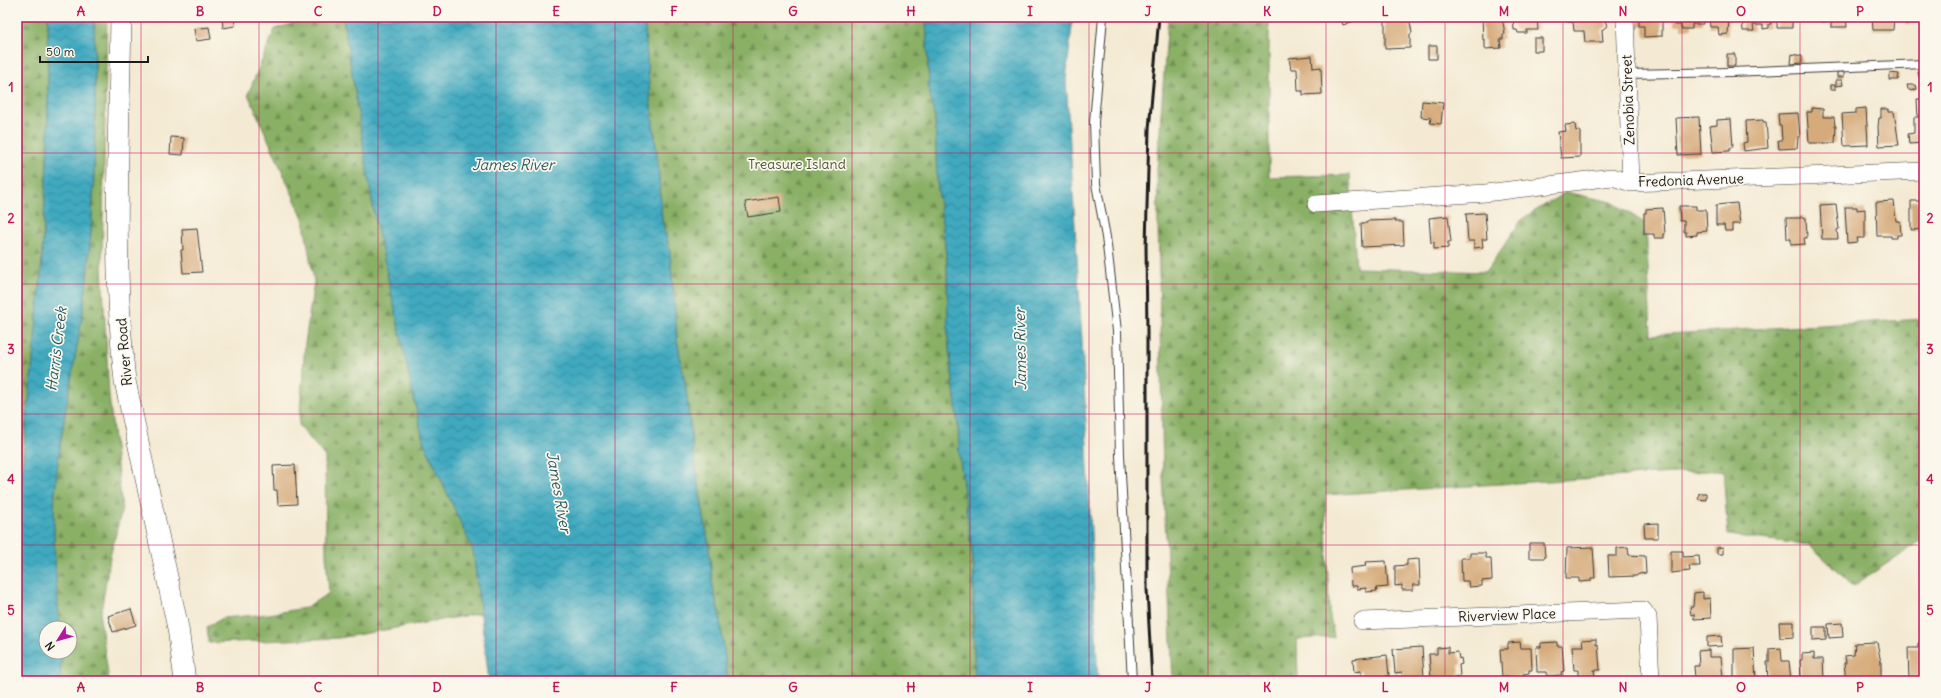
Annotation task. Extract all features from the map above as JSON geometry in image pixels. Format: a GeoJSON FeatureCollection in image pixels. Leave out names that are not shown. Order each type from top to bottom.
{"type":"FeatureCollection","features":[{"type":"Feature","properties":{"kind":"street","name":"River Road"},"geometry":{"type":"LineString","coordinates":[[121,17],[118,227],[121,340],[125,381],[178,628],[185,681]]}},
{"type":"Feature","properties":{"kind":"street","name":"Zenobia Street"},"geometry":{"type":"LineString","coordinates":[[1625,17],[1628,74],[1630,183]]}},
{"type":"Feature","properties":{"kind":"street","name":"Fredonia Avenue"},"geometry":{"type":"LineString","coordinates":[[1316,204],[1486,193],[1612,177],[1630,183],[1924,170]]}},
{"type":"Feature","properties":{"kind":"street","name":"Riverview Place"},"geometry":{"type":"LineString","coordinates":[[1362,621],[1643,610],[1648,617],[1651,681]]}},
{"type":"Feature","properties":{"kind":"lane"},"geometry":{"type":"LineString","coordinates":[[1103,17],[1094,122],[1096,184],[1106,236],[1117,332],[1120,455],[1132,681]]}},
{"type":"Feature","properties":{"kind":"lane"},"geometry":{"type":"LineString","coordinates":[[1628,74],[1731,72],[1924,64]]}},
{"type":"Feature","properties":{"kind":"green space"},"geometry":{"type":"Polygon","coordinates":[[[17,17],[48,17],[48,142],[41,277],[18,513],[19,681],[17,681],[17,17]]]}},
{"type":"Feature","properties":{"kind":"green space"},"geometry":{"type":"Polygon","coordinates":[[[94,17],[107,17],[102,266],[109,396],[122,509],[110,557],[100,618],[109,681],[59,681],[61,660],[78,660],[78,620],[59,620],[54,517],[56,480],[62,432],[86,288],[92,220],[95,85],[94,17]]]}},
{"type":"Feature","properties":{"kind":"green space"},"geometry":{"type":"Polygon","coordinates":[[[311,17],[343,17],[374,213],[423,440],[473,550],[481,613],[339,638],[209,643],[207,627],[223,618],[269,614],[305,608],[329,593],[326,554],[325,457],[299,425],[305,344],[314,281],[303,218],[248,94],[275,29],[311,17]]]}},
{"type":"Feature","properties":{"kind":"green space","name":"Treasure Island"},"geometry":{"type":"Polygon","coordinates":[[[644,17],[926,17],[929,90],[935,119],[937,181],[947,262],[948,339],[958,423],[959,453],[974,568],[973,624],[975,681],[728,681],[719,612],[713,588],[708,540],[693,453],[686,389],[677,339],[670,252],[662,220],[658,163],[650,99],[644,17]]]}},
{"type":"Feature","properties":{"kind":"green space"},"geometry":{"type":"Polygon","coordinates":[[[1168,17],[1269,17],[1269,177],[1350,175],[1356,268],[1486,272],[1522,219],[1566,192],[1612,202],[1646,224],[1651,335],[1924,319],[1924,539],[1853,586],[1810,545],[1728,535],[1723,470],[1325,495],[1329,610],[1334,637],[1297,639],[1298,681],[1173,681],[1163,477],[1157,170],[1168,17]]]}},
{"type":"Feature","properties":{"kind":"water","name":"Harris Creek"},"geometry":{"type":"Polygon","coordinates":[[[48,17],[94,17],[95,119],[92,220],[86,288],[62,432],[56,480],[54,517],[59,620],[38,620],[38,660],[61,660],[60,677],[59,681],[19,681],[18,513],[41,277],[48,142],[48,17]]]}},
{"type":"Feature","properties":{"kind":"water","name":"James River"},"geometry":{"type":"Polygon","coordinates":[[[343,17],[644,17],[650,99],[658,163],[662,220],[670,252],[677,339],[686,389],[693,453],[708,540],[713,588],[719,612],[728,681],[489,681],[473,550],[423,440],[374,213],[343,17]]]}},
{"type":"Feature","properties":{"kind":"water","name":"James River"},"geometry":{"type":"Polygon","coordinates":[[[926,17],[1073,17],[1066,79],[1082,340],[1098,681],[975,681],[973,624],[974,568],[959,453],[958,423],[948,339],[947,262],[937,181],[935,119],[929,90],[926,17]]]}},
{"type":"Feature","properties":{"kind":"building"},"geometry":{"type":"Polygon","coordinates":[[[222,17],[234,17],[235,26],[223,28],[222,17]]]}},
{"type":"Feature","properties":{"kind":"building"},"geometry":{"type":"Polygon","coordinates":[[[1340,17],[1355,17],[1356,20],[1343,25],[1340,17]]]}},
{"type":"Feature","properties":{"kind":"building"},"geometry":{"type":"Polygon","coordinates":[[[1385,17],[1409,17],[1412,33],[1410,34],[1410,48],[1385,49],[1385,17]]]}},
{"type":"Feature","properties":{"kind":"building"},"geometry":{"type":"Polygon","coordinates":[[[1482,17],[1502,17],[1505,34],[1503,34],[1503,39],[1500,39],[1501,48],[1485,49],[1482,17]]]}},
{"type":"Feature","properties":{"kind":"building"},"geometry":{"type":"Polygon","coordinates":[[[1513,17],[1537,17],[1538,30],[1527,30],[1527,33],[1518,33],[1517,30],[1514,30],[1513,17]]]}},
{"type":"Feature","properties":{"kind":"building"},"geometry":{"type":"Polygon","coordinates":[[[1568,17],[1604,17],[1607,26],[1602,30],[1603,42],[1585,42],[1584,31],[1574,31],[1573,22],[1568,22],[1568,17]]]}},
{"type":"Feature","properties":{"kind":"building"},"geometry":{"type":"Polygon","coordinates":[[[1639,17],[1662,17],[1662,36],[1644,37],[1644,26],[1639,26],[1639,17]]]}},
{"type":"Feature","properties":{"kind":"building"},"geometry":{"type":"Polygon","coordinates":[[[1674,17],[1702,17],[1703,24],[1692,24],[1692,29],[1681,29],[1681,25],[1674,25],[1674,17]]]}},
{"type":"Feature","properties":{"kind":"building"},"geometry":{"type":"Polygon","coordinates":[[[1709,17],[1729,17],[1728,34],[1719,35],[1718,27],[1710,27],[1709,17]]]}},
{"type":"Feature","properties":{"kind":"building"},"geometry":{"type":"Polygon","coordinates":[[[1742,17],[1771,17],[1771,24],[1769,24],[1769,28],[1763,29],[1763,25],[1753,25],[1754,31],[1743,31],[1742,17]]]}},
{"type":"Feature","properties":{"kind":"building"},"geometry":{"type":"Polygon","coordinates":[[[1777,17],[1792,17],[1792,28],[1777,28],[1777,17]]]}},
{"type":"Feature","properties":{"kind":"building"},"geometry":{"type":"Polygon","coordinates":[[[1821,17],[1846,17],[1847,27],[1831,27],[1831,21],[1821,22],[1821,17]]]}},
{"type":"Feature","properties":{"kind":"building"},"geometry":{"type":"Polygon","coordinates":[[[1872,17],[1894,17],[1893,30],[1873,30],[1872,17]]]}},
{"type":"Feature","properties":{"kind":"building"},"geometry":{"type":"Polygon","coordinates":[[[1905,17],[1924,17],[1924,20],[1916,20],[1916,23],[1906,24],[1905,17]]]}},
{"type":"Feature","properties":{"kind":"building"},"geometry":{"type":"Polygon","coordinates":[[[209,27],[211,39],[196,41],[194,29],[209,27]]]}},
{"type":"Feature","properties":{"kind":"building"},"geometry":{"type":"Polygon","coordinates":[[[1534,38],[1542,38],[1542,51],[1534,51],[1534,38]]]}},
{"type":"Feature","properties":{"kind":"building"},"geometry":{"type":"Polygon","coordinates":[[[1428,46],[1437,46],[1437,59],[1428,59],[1428,46]]]}},
{"type":"Feature","properties":{"kind":"building"},"geometry":{"type":"Polygon","coordinates":[[[1727,54],[1735,54],[1735,66],[1727,66],[1727,54]]]}},
{"type":"Feature","properties":{"kind":"building"},"geometry":{"type":"Polygon","coordinates":[[[1792,54],[1802,56],[1802,63],[1791,64],[1792,54]]]}},
{"type":"Feature","properties":{"kind":"building"},"geometry":{"type":"Polygon","coordinates":[[[1312,56],[1313,68],[1321,67],[1322,94],[1303,95],[1303,91],[1298,91],[1297,69],[1291,69],[1289,58],[1312,56]]]}},
{"type":"Feature","properties":{"kind":"building"},"geometry":{"type":"Polygon","coordinates":[[[1923,71],[1924,77],[1919,77],[1918,72],[1923,71]]]}},
{"type":"Feature","properties":{"kind":"building"},"geometry":{"type":"Polygon","coordinates":[[[1837,72],[1844,72],[1844,77],[1837,77],[1837,72]]]}},
{"type":"Feature","properties":{"kind":"building"},"geometry":{"type":"Polygon","coordinates":[[[1890,73],[1899,74],[1898,80],[1890,80],[1890,73]]]}},
{"type":"Feature","properties":{"kind":"building"},"geometry":{"type":"Polygon","coordinates":[[[1836,80],[1842,80],[1843,85],[1836,86],[1836,80]]]}},
{"type":"Feature","properties":{"kind":"building"},"geometry":{"type":"Polygon","coordinates":[[[1830,85],[1835,85],[1835,90],[1830,90],[1830,85]]]}},
{"type":"Feature","properties":{"kind":"building"},"geometry":{"type":"Polygon","coordinates":[[[1907,85],[1916,85],[1917,89],[1911,91],[1908,89],[1907,85]]]}},
{"type":"Feature","properties":{"kind":"building"},"geometry":{"type":"Polygon","coordinates":[[[1917,99],[1924,99],[1924,143],[1909,144],[1908,134],[1914,133],[1914,117],[1918,117],[1917,99]]]}},
{"type":"Feature","properties":{"kind":"building"},"geometry":{"type":"Polygon","coordinates":[[[1422,101],[1443,103],[1441,124],[1430,123],[1431,118],[1421,117],[1422,101]]]}},
{"type":"Feature","properties":{"kind":"building"},"geometry":{"type":"Polygon","coordinates":[[[1812,108],[1823,109],[1823,117],[1834,117],[1836,126],[1835,143],[1809,143],[1807,112],[1812,112],[1812,108]]]}},
{"type":"Feature","properties":{"kind":"building"},"geometry":{"type":"Polygon","coordinates":[[[1866,108],[1868,145],[1844,146],[1842,114],[1856,113],[1856,109],[1866,108]]]}},
{"type":"Feature","properties":{"kind":"building"},"geometry":{"type":"Polygon","coordinates":[[[1881,109],[1888,109],[1888,112],[1894,112],[1899,145],[1879,146],[1878,127],[1879,118],[1881,118],[1881,109]]]}},
{"type":"Feature","properties":{"kind":"building"},"geometry":{"type":"Polygon","coordinates":[[[1798,113],[1800,137],[1798,137],[1797,148],[1779,149],[1778,140],[1782,140],[1778,114],[1798,113]]]}},
{"type":"Feature","properties":{"kind":"building"},"geometry":{"type":"Polygon","coordinates":[[[1699,117],[1701,154],[1678,155],[1676,118],[1699,117]]]}},
{"type":"Feature","properties":{"kind":"building"},"geometry":{"type":"Polygon","coordinates":[[[1731,119],[1733,147],[1731,147],[1729,151],[1713,152],[1710,126],[1717,125],[1717,120],[1731,119]]]}},
{"type":"Feature","properties":{"kind":"building"},"geometry":{"type":"Polygon","coordinates":[[[1763,120],[1763,122],[1766,122],[1768,148],[1744,151],[1743,143],[1747,142],[1746,121],[1763,120]]]}},
{"type":"Feature","properties":{"kind":"building"},"geometry":{"type":"Polygon","coordinates":[[[1575,124],[1576,131],[1580,131],[1580,157],[1561,158],[1558,132],[1566,131],[1565,125],[1575,124]]]}},
{"type":"Feature","properties":{"kind":"building"},"geometry":{"type":"Polygon","coordinates":[[[171,137],[184,138],[183,155],[170,154],[171,137]]]}},
{"type":"Feature","properties":{"kind":"building"},"geometry":{"type":"Polygon","coordinates":[[[779,197],[781,212],[748,217],[745,202],[779,197]]]}},
{"type":"Feature","properties":{"kind":"building"},"geometry":{"type":"Polygon","coordinates":[[[1894,201],[1896,221],[1900,221],[1901,235],[1897,235],[1897,238],[1891,238],[1891,236],[1877,236],[1876,202],[1894,201]]]}},
{"type":"Feature","properties":{"kind":"building"},"geometry":{"type":"Polygon","coordinates":[[[1911,201],[1924,201],[1924,229],[1911,230],[1911,201]]]}},
{"type":"Feature","properties":{"kind":"building"},"geometry":{"type":"Polygon","coordinates":[[[1737,203],[1740,224],[1732,224],[1732,231],[1725,231],[1724,225],[1716,225],[1716,205],[1737,203]]]}},
{"type":"Feature","properties":{"kind":"building"},"geometry":{"type":"Polygon","coordinates":[[[1836,204],[1839,229],[1837,230],[1838,239],[1822,239],[1820,205],[1836,204]]]}},
{"type":"Feature","properties":{"kind":"building"},"geometry":{"type":"Polygon","coordinates":[[[1679,206],[1696,206],[1696,210],[1706,210],[1707,231],[1697,232],[1697,235],[1686,236],[1686,232],[1684,232],[1684,221],[1680,221],[1679,206]]]}},
{"type":"Feature","properties":{"kind":"building"},"geometry":{"type":"Polygon","coordinates":[[[1845,207],[1857,207],[1857,210],[1865,209],[1865,238],[1857,238],[1858,242],[1847,243],[1845,207]]]}},
{"type":"Feature","properties":{"kind":"building"},"geometry":{"type":"Polygon","coordinates":[[[1663,208],[1664,238],[1654,238],[1654,234],[1644,234],[1644,213],[1646,213],[1646,209],[1663,208]]]}},
{"type":"Feature","properties":{"kind":"building"},"geometry":{"type":"Polygon","coordinates":[[[1485,213],[1487,239],[1482,239],[1483,247],[1474,248],[1474,241],[1468,241],[1466,214],[1485,213]]]}},
{"type":"Feature","properties":{"kind":"building"},"geometry":{"type":"Polygon","coordinates":[[[1448,216],[1451,242],[1448,242],[1448,248],[1434,249],[1434,242],[1431,243],[1429,218],[1448,216]]]}},
{"type":"Feature","properties":{"kind":"building"},"geometry":{"type":"Polygon","coordinates":[[[1801,216],[1806,218],[1807,238],[1804,238],[1805,244],[1791,245],[1791,239],[1787,239],[1786,218],[1801,218],[1801,216]]]}},
{"type":"Feature","properties":{"kind":"building"},"geometry":{"type":"Polygon","coordinates":[[[1395,220],[1395,222],[1403,222],[1404,245],[1362,247],[1361,223],[1367,223],[1367,221],[1395,220]]]}},
{"type":"Feature","properties":{"kind":"building"},"geometry":{"type":"Polygon","coordinates":[[[197,228],[202,272],[183,273],[181,250],[183,250],[182,229],[197,228]]]}},
{"type":"Feature","properties":{"kind":"building"},"geometry":{"type":"Polygon","coordinates":[[[295,465],[297,504],[278,505],[277,490],[274,490],[273,466],[295,465]]]}},
{"type":"Feature","properties":{"kind":"building"},"geometry":{"type":"Polygon","coordinates":[[[1699,493],[1706,493],[1706,500],[1698,499],[1699,493]]]}},
{"type":"Feature","properties":{"kind":"building"},"geometry":{"type":"Polygon","coordinates":[[[1658,523],[1658,538],[1645,538],[1644,524],[1658,523]]]}},
{"type":"Feature","properties":{"kind":"building"},"geometry":{"type":"Polygon","coordinates":[[[1529,543],[1544,543],[1545,558],[1529,558],[1529,543]]]}},
{"type":"Feature","properties":{"kind":"building"},"geometry":{"type":"Polygon","coordinates":[[[1593,547],[1595,578],[1591,578],[1591,581],[1579,582],[1579,578],[1566,578],[1567,548],[1593,547]]]}},
{"type":"Feature","properties":{"kind":"building"},"geometry":{"type":"Polygon","coordinates":[[[1628,547],[1629,555],[1645,556],[1646,573],[1636,576],[1609,577],[1608,556],[1617,556],[1617,548],[1628,547]]]}},
{"type":"Feature","properties":{"kind":"building"},"geometry":{"type":"Polygon","coordinates":[[[1723,547],[1723,554],[1717,554],[1717,548],[1723,547]]]}},
{"type":"Feature","properties":{"kind":"building"},"geometry":{"type":"Polygon","coordinates":[[[1671,551],[1683,551],[1683,557],[1699,556],[1700,566],[1689,566],[1690,571],[1671,573],[1671,551]]]}},
{"type":"Feature","properties":{"kind":"building"},"geometry":{"type":"Polygon","coordinates":[[[1470,553],[1485,553],[1486,558],[1491,558],[1492,580],[1482,581],[1482,586],[1469,587],[1468,581],[1462,581],[1461,558],[1470,558],[1470,553]]]}},
{"type":"Feature","properties":{"kind":"building"},"geometry":{"type":"Polygon","coordinates":[[[1419,559],[1420,585],[1413,585],[1413,590],[1402,590],[1402,585],[1395,586],[1395,566],[1407,565],[1407,560],[1419,559]]]}},
{"type":"Feature","properties":{"kind":"building"},"geometry":{"type":"Polygon","coordinates":[[[1386,561],[1388,587],[1376,588],[1377,591],[1366,592],[1366,588],[1357,589],[1357,586],[1351,586],[1350,568],[1366,566],[1365,562],[1386,561]]]}},
{"type":"Feature","properties":{"kind":"building"},"geometry":{"type":"Polygon","coordinates":[[[1703,592],[1703,599],[1710,598],[1711,618],[1694,619],[1694,614],[1691,615],[1690,607],[1693,607],[1694,593],[1703,592]]]}},
{"type":"Feature","properties":{"kind":"building"},"geometry":{"type":"Polygon","coordinates":[[[131,609],[136,625],[113,632],[108,616],[131,609]]]}},
{"type":"Feature","properties":{"kind":"building"},"geometry":{"type":"Polygon","coordinates":[[[1779,622],[1794,622],[1794,637],[1780,638],[1779,622]]]}},
{"type":"Feature","properties":{"kind":"building"},"geometry":{"type":"Polygon","coordinates":[[[1842,623],[1843,637],[1829,638],[1828,624],[1842,623]]]}},
{"type":"Feature","properties":{"kind":"building"},"geometry":{"type":"Polygon","coordinates":[[[1813,627],[1826,627],[1826,640],[1813,641],[1813,627]]]}},
{"type":"Feature","properties":{"kind":"building"},"geometry":{"type":"Polygon","coordinates":[[[1721,636],[1722,646],[1707,647],[1707,637],[1721,636]]]}},
{"type":"Feature","properties":{"kind":"building"},"geometry":{"type":"Polygon","coordinates":[[[1596,639],[1596,645],[1598,644],[1600,670],[1594,670],[1595,676],[1578,676],[1578,670],[1574,670],[1572,646],[1583,646],[1582,640],[1596,639]]]}},
{"type":"Feature","properties":{"kind":"building"},"geometry":{"type":"Polygon","coordinates":[[[1520,642],[1521,648],[1531,648],[1532,670],[1529,670],[1529,673],[1523,674],[1523,677],[1502,677],[1500,649],[1508,649],[1508,643],[1520,642]]]}},
{"type":"Feature","properties":{"kind":"building"},"geometry":{"type":"Polygon","coordinates":[[[1557,642],[1557,646],[1562,646],[1564,671],[1561,672],[1562,675],[1547,676],[1547,672],[1537,672],[1536,647],[1541,647],[1541,643],[1557,642]]]}},
{"type":"Feature","properties":{"kind":"building"},"geometry":{"type":"Polygon","coordinates":[[[1877,642],[1881,663],[1881,680],[1846,681],[1844,663],[1846,663],[1845,656],[1854,655],[1855,643],[1877,642]]]}},
{"type":"Feature","properties":{"kind":"building"},"geometry":{"type":"Polygon","coordinates":[[[1924,642],[1924,681],[1909,681],[1908,648],[1918,648],[1918,643],[1924,642]]]}},
{"type":"Feature","properties":{"kind":"building"},"geometry":{"type":"Polygon","coordinates":[[[1422,647],[1424,678],[1403,681],[1402,672],[1395,673],[1393,649],[1422,647]]]}},
{"type":"Feature","properties":{"kind":"building"},"geometry":{"type":"Polygon","coordinates":[[[1448,647],[1448,653],[1458,652],[1459,659],[1461,658],[1462,664],[1459,665],[1460,676],[1455,677],[1455,681],[1438,681],[1438,678],[1431,678],[1429,654],[1437,654],[1437,648],[1448,647]]]}},
{"type":"Feature","properties":{"kind":"building"},"geometry":{"type":"Polygon","coordinates":[[[1754,648],[1756,681],[1734,681],[1734,649],[1754,648]]]}},
{"type":"Feature","properties":{"kind":"building"},"geometry":{"type":"Polygon","coordinates":[[[1781,648],[1782,661],[1789,661],[1791,681],[1768,681],[1767,662],[1769,662],[1769,649],[1781,648]]]}},
{"type":"Feature","properties":{"kind":"building"},"geometry":{"type":"Polygon","coordinates":[[[1709,650],[1709,657],[1721,657],[1723,678],[1717,678],[1717,680],[1711,681],[1711,678],[1695,678],[1694,666],[1699,666],[1698,651],[1709,650]]]}},
{"type":"Feature","properties":{"kind":"building"},"geometry":{"type":"Polygon","coordinates":[[[1814,653],[1814,659],[1823,659],[1824,681],[1801,681],[1800,660],[1802,660],[1802,654],[1814,653]]]}},
{"type":"Feature","properties":{"kind":"building"},"geometry":{"type":"Polygon","coordinates":[[[1387,655],[1389,676],[1386,676],[1386,681],[1375,681],[1375,677],[1361,678],[1361,671],[1354,672],[1353,659],[1387,655]]]}},
{"type":"Feature","properties":{"kind":"railway"},"geometry":{"type":"LineString","coordinates":[[1152,681],[1147,589],[1146,246],[1149,129],[1159,17]]}}]}
